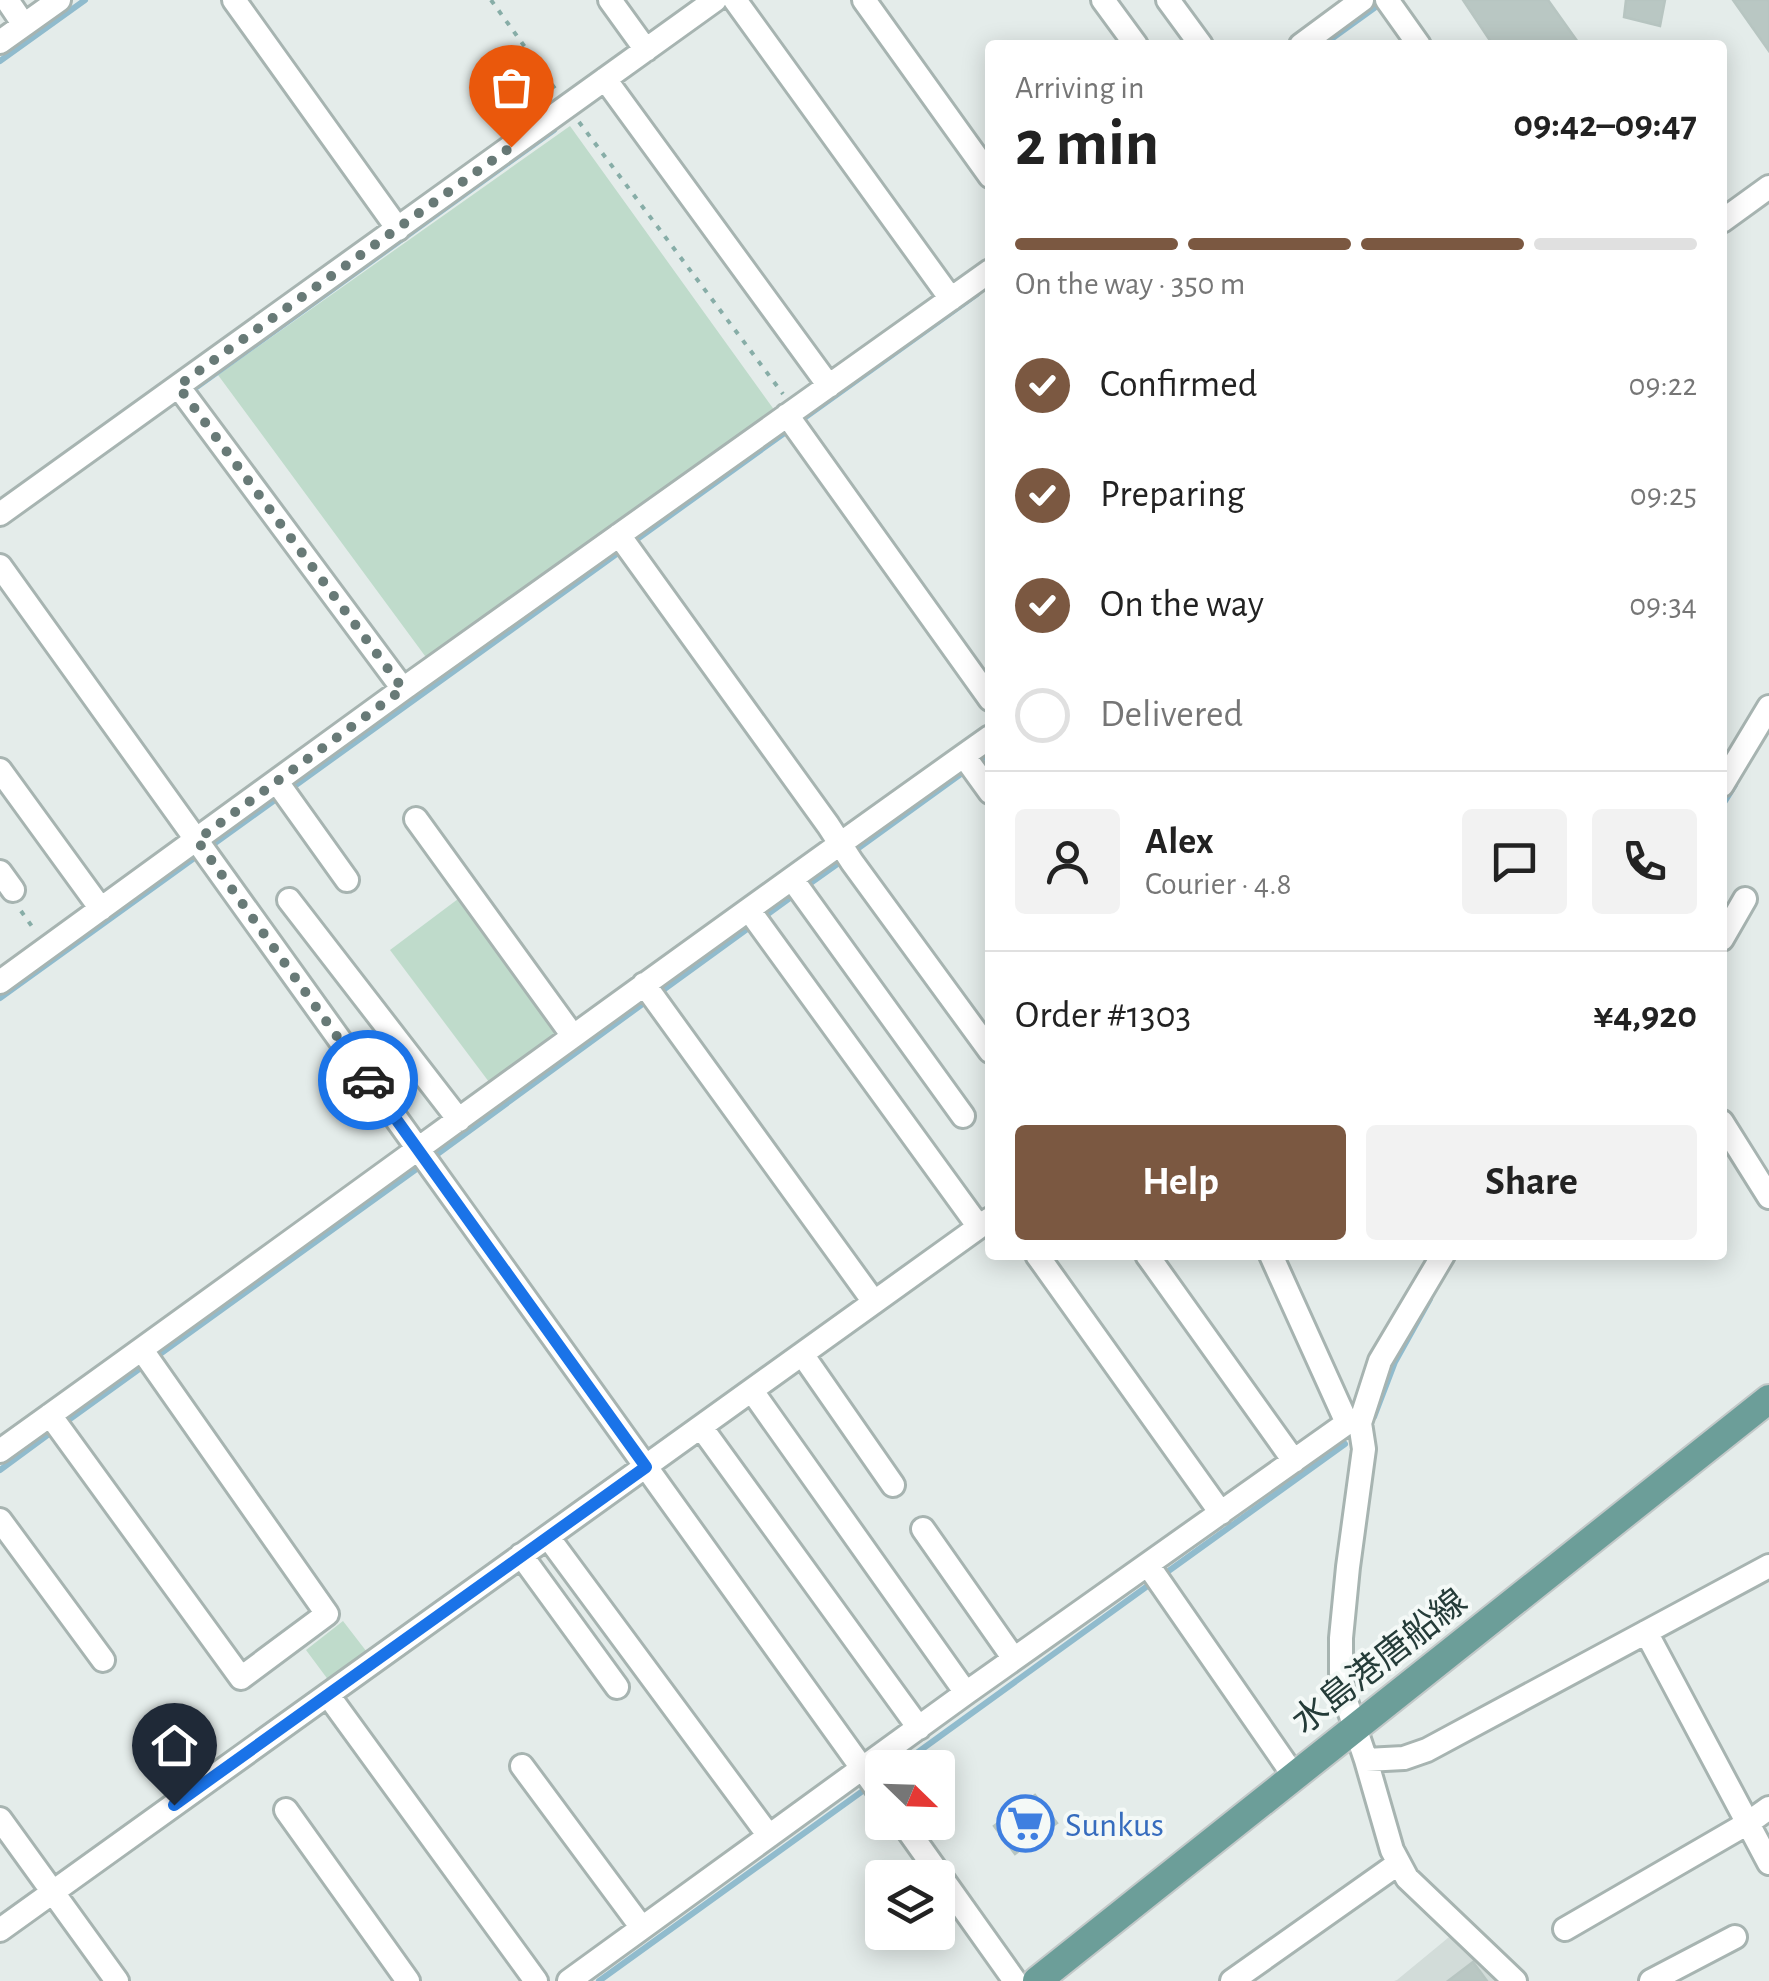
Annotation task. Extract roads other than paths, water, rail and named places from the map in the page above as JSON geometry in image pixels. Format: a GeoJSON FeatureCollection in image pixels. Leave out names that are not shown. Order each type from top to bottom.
{"type":"FeatureCollection","features":[{"type":"Feature","properties":{"kind":"main road","name":"水島港唐船線"},"geometry":{"type":"LineString","coordinates":[[1037,1981],[1769,1400]]}},
{"type":"Feature","properties":{"kind":"street"},"geometry":{"type":"LineString","coordinates":[[7,0],[24,25]]}},
{"type":"Feature","properties":{"kind":"street"},"geometry":{"type":"LineString","coordinates":[[0,42],[59,0]]}},
{"type":"Feature","properties":{"kind":"street"},"geometry":{"type":"LineString","coordinates":[[234,0],[398,229]]}},
{"type":"Feature","properties":{"kind":"street"},"geometry":{"type":"LineString","coordinates":[[610,0],[646,50]]}},
{"type":"Feature","properties":{"kind":"street"},"geometry":{"type":"LineString","coordinates":[[864,0],[985,169]]}},
{"type":"Feature","properties":{"kind":"street"},"geometry":{"type":"LineString","coordinates":[[1103,0],[1132,40]]}},
{"type":"Feature","properties":{"kind":"street"},"geometry":{"type":"LineString","coordinates":[[1168,0],[1197,40]]}},
{"type":"Feature","properties":{"kind":"street"},"geometry":{"type":"LineString","coordinates":[[1308,40],[1362,0]]}},
{"type":"Feature","properties":{"kind":"street"},"geometry":{"type":"LineString","coordinates":[[0,514],[182,392],[398,229],[572,113],[610,85],[646,50],[729,1],[951,299]]}},
{"type":"Feature","properties":{"kind":"street"},"geometry":{"type":"LineString","coordinates":[[1388,2],[1415,40]]}},
{"type":"Feature","properties":{"kind":"street"},"geometry":{"type":"LineString","coordinates":[[610,85],[829,386]]}},
{"type":"Feature","properties":{"kind":"street"},"geometry":{"type":"LineString","coordinates":[[1727,217],[1769,187]]}},
{"type":"Feature","properties":{"kind":"street"},"geometry":{"type":"LineString","coordinates":[[0,982],[101,909],[203,848],[283,790],[403,689],[625,543],[793,419],[829,386],[985,274]]}},
{"type":"Feature","properties":{"kind":"street"},"geometry":{"type":"LineString","coordinates":[[182,392],[403,689]]}},
{"type":"Feature","properties":{"kind":"street"},"geometry":{"type":"LineString","coordinates":[[793,419],[985,693]]}},
{"type":"Feature","properties":{"kind":"street"},"geometry":{"type":"LineString","coordinates":[[625,543],[985,1043]]}},
{"type":"Feature","properties":{"kind":"street"},"geometry":{"type":"LineString","coordinates":[[0,566],[865,1771]]}},
{"type":"Feature","properties":{"kind":"street"},"geometry":{"type":"LineString","coordinates":[[1727,770],[1769,707]]}},
{"type":"Feature","properties":{"kind":"street"},"geometry":{"type":"LineString","coordinates":[[0,1451],[56,1424],[148,1358],[424,1158],[459,1120],[572,1036],[650,992],[969,763],[985,744]]}},
{"type":"Feature","properties":{"kind":"street"},"geometry":{"type":"LineString","coordinates":[[969,763],[985,785]]}},
{"type":"Feature","properties":{"kind":"street"},"geometry":{"type":"LineString","coordinates":[[0,770],[101,909]]}},
{"type":"Feature","properties":{"kind":"street"},"geometry":{"type":"LineString","coordinates":[[283,790],[347,880]]}},
{"type":"Feature","properties":{"kind":"street"},"geometry":{"type":"LineString","coordinates":[[416,819],[572,1036]]}},
{"type":"Feature","properties":{"kind":"street"},"geometry":{"type":"LineString","coordinates":[[797,886],[963,1116]]}},
{"type":"Feature","properties":{"kind":"street"},"geometry":{"type":"LineString","coordinates":[[289,900],[459,1120]]}},
{"type":"Feature","properties":{"kind":"street"},"geometry":{"type":"LineString","coordinates":[[1727,931],[1745,900]]}},
{"type":"Feature","properties":{"kind":"street"},"geometry":{"type":"LineString","coordinates":[[0,1930],[984,1223],[754,918]]}},
{"type":"Feature","properties":{"kind":"street"},"geometry":{"type":"LineString","coordinates":[[650,992],[874,1302]]}},
{"type":"Feature","properties":{"kind":"street"},"geometry":{"type":"LineString","coordinates":[[1727,1129],[1765,1184]]}},
{"type":"Feature","properties":{"kind":"street"},"geometry":{"type":"LineString","coordinates":[[1041,1260],[1221,1513]]}},
{"type":"Feature","properties":{"kind":"street"},"geometry":{"type":"LineString","coordinates":[[1150,1260],[1294,1461]]}},
{"type":"Feature","properties":{"kind":"street"},"geometry":{"type":"LineString","coordinates":[[1274,1260],[1364,1449],[1348,1568],[1341,1672],[1344,1698],[1392,1850],[1407,1878],[1515,1981]]}},
{"type":"Feature","properties":{"kind":"street"},"geometry":{"type":"LineString","coordinates":[[900,1750],[919,1728],[966,1693],[1014,1659],[1154,1574],[1221,1513],[1354,1423],[1380,1361],[1440,1260]]}},
{"type":"Feature","properties":{"kind":"street"},"geometry":{"type":"LineString","coordinates":[[802,1354],[893,1486]]}},
{"type":"Feature","properties":{"kind":"street"},"geometry":{"type":"LineString","coordinates":[[56,1424],[240,1678],[327,1614],[148,1358]]}},
{"type":"Feature","properties":{"kind":"street"},"geometry":{"type":"LineString","coordinates":[[752,1391],[966,1693]]}},
{"type":"Feature","properties":{"kind":"street"},"geometry":{"type":"LineString","coordinates":[[701,1427],[919,1728]]}},
{"type":"Feature","properties":{"kind":"street"},"geometry":{"type":"LineString","coordinates":[[0,1520],[102,1660]]}},
{"type":"Feature","properties":{"kind":"street"},"geometry":{"type":"LineString","coordinates":[[924,1529],[1014,1659]]}},
{"type":"Feature","properties":{"kind":"street"},"geometry":{"type":"LineString","coordinates":[[548,1536],[769,1836]]}},
{"type":"Feature","properties":{"kind":"street"},"geometry":{"type":"LineString","coordinates":[[521,1555],[618,1687]]}},
{"type":"Feature","properties":{"kind":"street"},"geometry":{"type":"LineString","coordinates":[[1366,1760],[1404,1758],[1427,1750],[1769,1566]]}},
{"type":"Feature","properties":{"kind":"street"},"geometry":{"type":"LineString","coordinates":[[1154,1574],[1294,1776]]}},
{"type":"Feature","properties":{"kind":"street"},"geometry":{"type":"LineString","coordinates":[[1646,1632],[1769,1863]]}},
{"type":"Feature","properties":{"kind":"street"},"geometry":{"type":"LineString","coordinates":[[328,1695],[536,1981]]}},
{"type":"Feature","properties":{"kind":"street"},"geometry":{"type":"LineString","coordinates":[[522,1766],[642,1928]]}},
{"type":"Feature","properties":{"kind":"street"},"geometry":{"type":"LineString","coordinates":[[568,1981],[769,1836],[865,1786]]}},
{"type":"Feature","properties":{"kind":"street"},"geometry":{"type":"LineString","coordinates":[[1564,1929],[1748,1824],[1769,1808]]}},
{"type":"Feature","properties":{"kind":"street"},"geometry":{"type":"LineString","coordinates":[[286,1810],[408,1981]]}},
{"type":"Feature","properties":{"kind":"street"},"geometry":{"type":"LineString","coordinates":[[0,1819],[117,1981]]}},
{"type":"Feature","properties":{"kind":"street"},"geometry":{"type":"LineString","coordinates":[[915,1840],[1015,1981]]}},
{"type":"Feature","properties":{"kind":"street"},"geometry":{"type":"LineString","coordinates":[[1232,1981],[1398,1862]]}},
{"type":"Feature","properties":{"kind":"street"},"geometry":{"type":"LineString","coordinates":[[1651,1981],[1735,1937]]}},
{"type":"Feature","properties":{"kind":"waterway"},"geometry":{"type":"LineString","coordinates":[[0,61],[85,0]]}},
{"type":"Feature","properties":{"kind":"waterway"},"geometry":{"type":"LineString","coordinates":[[1330,40],[1384,1]]}},
{"type":"Feature","properties":{"kind":"waterway"},"geometry":{"type":"LineString","coordinates":[[191,391],[554,130]]}},
{"type":"Feature","properties":{"kind":"waterway"},"geometry":{"type":"LineString","coordinates":[[800,421],[977,294]]}},
{"type":"Feature","properties":{"kind":"waterway"},"geometry":{"type":"LineString","coordinates":[[289,790],[790,429]]}},
{"type":"Feature","properties":{"kind":"waterway"},"geometry":{"type":"LineString","coordinates":[[853,852],[985,757]]}},
{"type":"Feature","properties":{"kind":"waterway"},"geometry":{"type":"LineString","coordinates":[[1727,798],[1735,785]]}},
{"type":"Feature","properties":{"kind":"waterway"},"geometry":{"type":"LineString","coordinates":[[0,998],[279,797]]}},
{"type":"Feature","properties":{"kind":"waterway"},"geometry":{"type":"LineString","coordinates":[[805,887],[843,860]]}},
{"type":"Feature","properties":{"kind":"waterway"},"geometry":{"type":"LineString","coordinates":[[659,993],[794,895]]}},
{"type":"Feature","properties":{"kind":"waterway"},"geometry":{"type":"LineString","coordinates":[[432,1158],[648,1000]]}},
{"type":"Feature","properties":{"kind":"waterway"},"geometry":{"type":"LineString","coordinates":[[63,1424],[422,1165]]}},
{"type":"Feature","properties":{"kind":"waterway"},"geometry":{"type":"LineString","coordinates":[[1374,1417],[1395,1362],[1430,1299]]}},
{"type":"Feature","properties":{"kind":"waterway"},"geometry":{"type":"LineString","coordinates":[[0,1470],[53,1431]]}},
{"type":"Feature","properties":{"kind":"waterway"},"geometry":{"type":"LineString","coordinates":[[1163,1575],[1345,1444]]}},
{"type":"Feature","properties":{"kind":"waterway"},"geometry":{"type":"LineString","coordinates":[[921,1750],[1153,1582]]}},
{"type":"Feature","properties":{"kind":"waterway"},"geometry":{"type":"LineString","coordinates":[[599,1981],[865,1789]]}},
{"type":"Feature","properties":{"kind":"place","name":"Sunkus"},"geometry":{"type":"Point","coordinates":[1026,1824]}}]}
